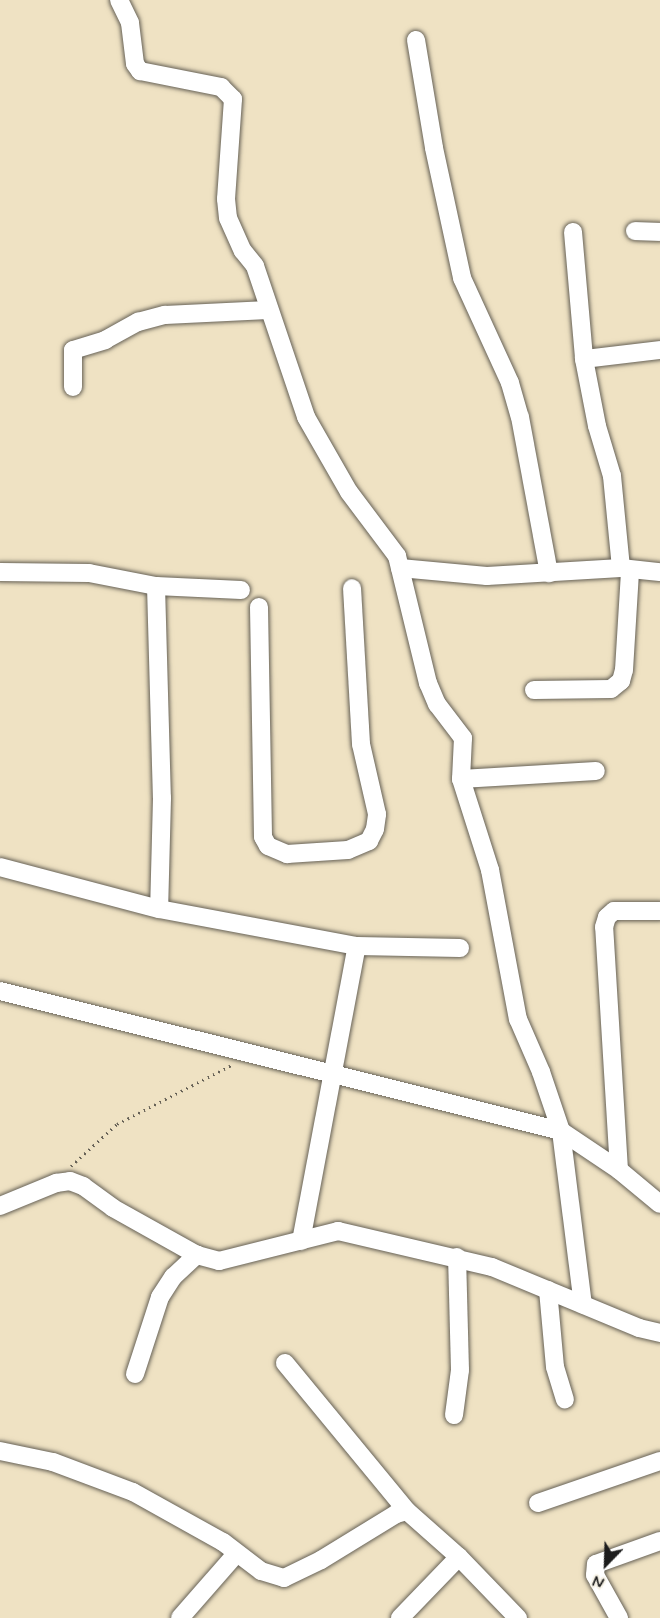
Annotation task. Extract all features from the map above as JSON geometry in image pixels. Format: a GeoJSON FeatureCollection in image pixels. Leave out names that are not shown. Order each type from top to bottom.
{"type":"FeatureCollection","features":[{"type":"Feature","properties":{"kind":"street"},"geometry":{"type":"LineString","coordinates":[[119,0],[130,23],[135,64],[140,71],[221,87],[233,99],[226,199],[228,218],[243,250],[255,266],[306,417],[349,492],[397,556],[428,683],[437,704],[463,738],[461,779],[490,870],[518,1019],[541,1072],[561,1131],[584,1305]]}},
{"type":"Feature","properties":{"kind":"street"},"geometry":{"type":"LineString","coordinates":[[416,40],[434,148],[462,278],[510,383],[520,417],[549,573]]}},
{"type":"Feature","properties":{"kind":"street"},"geometry":{"type":"LineString","coordinates":[[634,231],[660,232]]}},
{"type":"Feature","properties":{"kind":"street"},"geometry":{"type":"LineString","coordinates":[[534,690],[610,689],[621,681],[624,670],[625,570],[612,476],[597,426],[584,359],[573,232]]}},
{"type":"Feature","properties":{"kind":"street"},"geometry":{"type":"LineString","coordinates":[[73,387],[73,350],[105,340],[138,322],[165,315],[268,310]]}},
{"type":"Feature","properties":{"kind":"street"},"geometry":{"type":"LineString","coordinates":[[584,359],[660,350]]}},
{"type":"Feature","properties":{"kind":"street"},"geometry":{"type":"LineString","coordinates":[[400,568],[487,576],[625,570],[660,572]]}},
{"type":"Feature","properties":{"kind":"street"},"geometry":{"type":"LineString","coordinates":[[0,572],[89,573],[156,586],[241,590]]}},
{"type":"Feature","properties":{"kind":"street"},"geometry":{"type":"LineString","coordinates":[[156,586],[162,798],[159,909]]}},
{"type":"Feature","properties":{"kind":"street"},"geometry":{"type":"LineString","coordinates":[[260,607],[263,837],[268,846],[287,854],[348,850],[369,841],[375,829],[377,814],[361,744],[352,588]]}},
{"type":"Feature","properties":{"kind":"street"},"geometry":{"type":"LineString","coordinates":[[461,779],[596,771]]}},
{"type":"Feature","properties":{"kind":"street"},"geometry":{"type":"LineString","coordinates":[[0,867],[159,909],[357,946],[460,948]]}},
{"type":"Feature","properties":{"kind":"street"},"geometry":{"type":"LineString","coordinates":[[619,1170],[604,927],[607,917],[614,910],[660,911]]}},
{"type":"Feature","properties":{"kind":"street"},"geometry":{"type":"LineString","coordinates":[[301,1241],[357,946]]}},
{"type":"Feature","properties":{"kind":"street"},"geometry":{"type":"LineString","coordinates":[[0,991],[561,1131],[619,1170],[660,1204]]}},
{"type":"Feature","properties":{"kind":"street"},"geometry":{"type":"LineString","coordinates":[[0,1206],[56,1183],[70,1181],[83,1186],[113,1208],[197,1255],[219,1261],[338,1231],[492,1267],[660,1333]]}},
{"type":"Feature","properties":{"kind":"street"},"geometry":{"type":"LineString","coordinates":[[135,1374],[160,1297],[173,1277],[197,1255]]}},
{"type":"Feature","properties":{"kind":"street"},"geometry":{"type":"LineString","coordinates":[[454,1415],[460,1370],[457,1257]]}},
{"type":"Feature","properties":{"kind":"street"},"geometry":{"type":"LineString","coordinates":[[548,1290],[555,1367],[565,1399]]}},
{"type":"Feature","properties":{"kind":"street"},"geometry":{"type":"LineString","coordinates":[[285,1363],[407,1511],[459,1557],[518,1618]]}},
{"type":"Feature","properties":{"kind":"street"},"geometry":{"type":"LineString","coordinates":[[0,1451],[53,1462],[133,1492],[170,1510],[261,1571],[284,1578],[321,1560],[396,1514],[407,1511]]}},
{"type":"Feature","properties":{"kind":"street"},"geometry":{"type":"LineString","coordinates":[[538,1503],[660,1461]]}},
{"type":"Feature","properties":{"kind":"street"},"geometry":{"type":"LineString","coordinates":[[619,1618],[595,1575],[596,1564],[660,1541]]}},
{"type":"Feature","properties":{"kind":"street"},"geometry":{"type":"LineString","coordinates":[[180,1618],[237,1553]]}},
{"type":"Feature","properties":{"kind":"street"},"geometry":{"type":"LineString","coordinates":[[400,1618],[459,1557]]}},
{"type":"Feature","properties":{"kind":"path"},"geometry":{"type":"LineString","coordinates":[[56,1183],[80,1156],[117,1124],[253,1054]]}}]}
